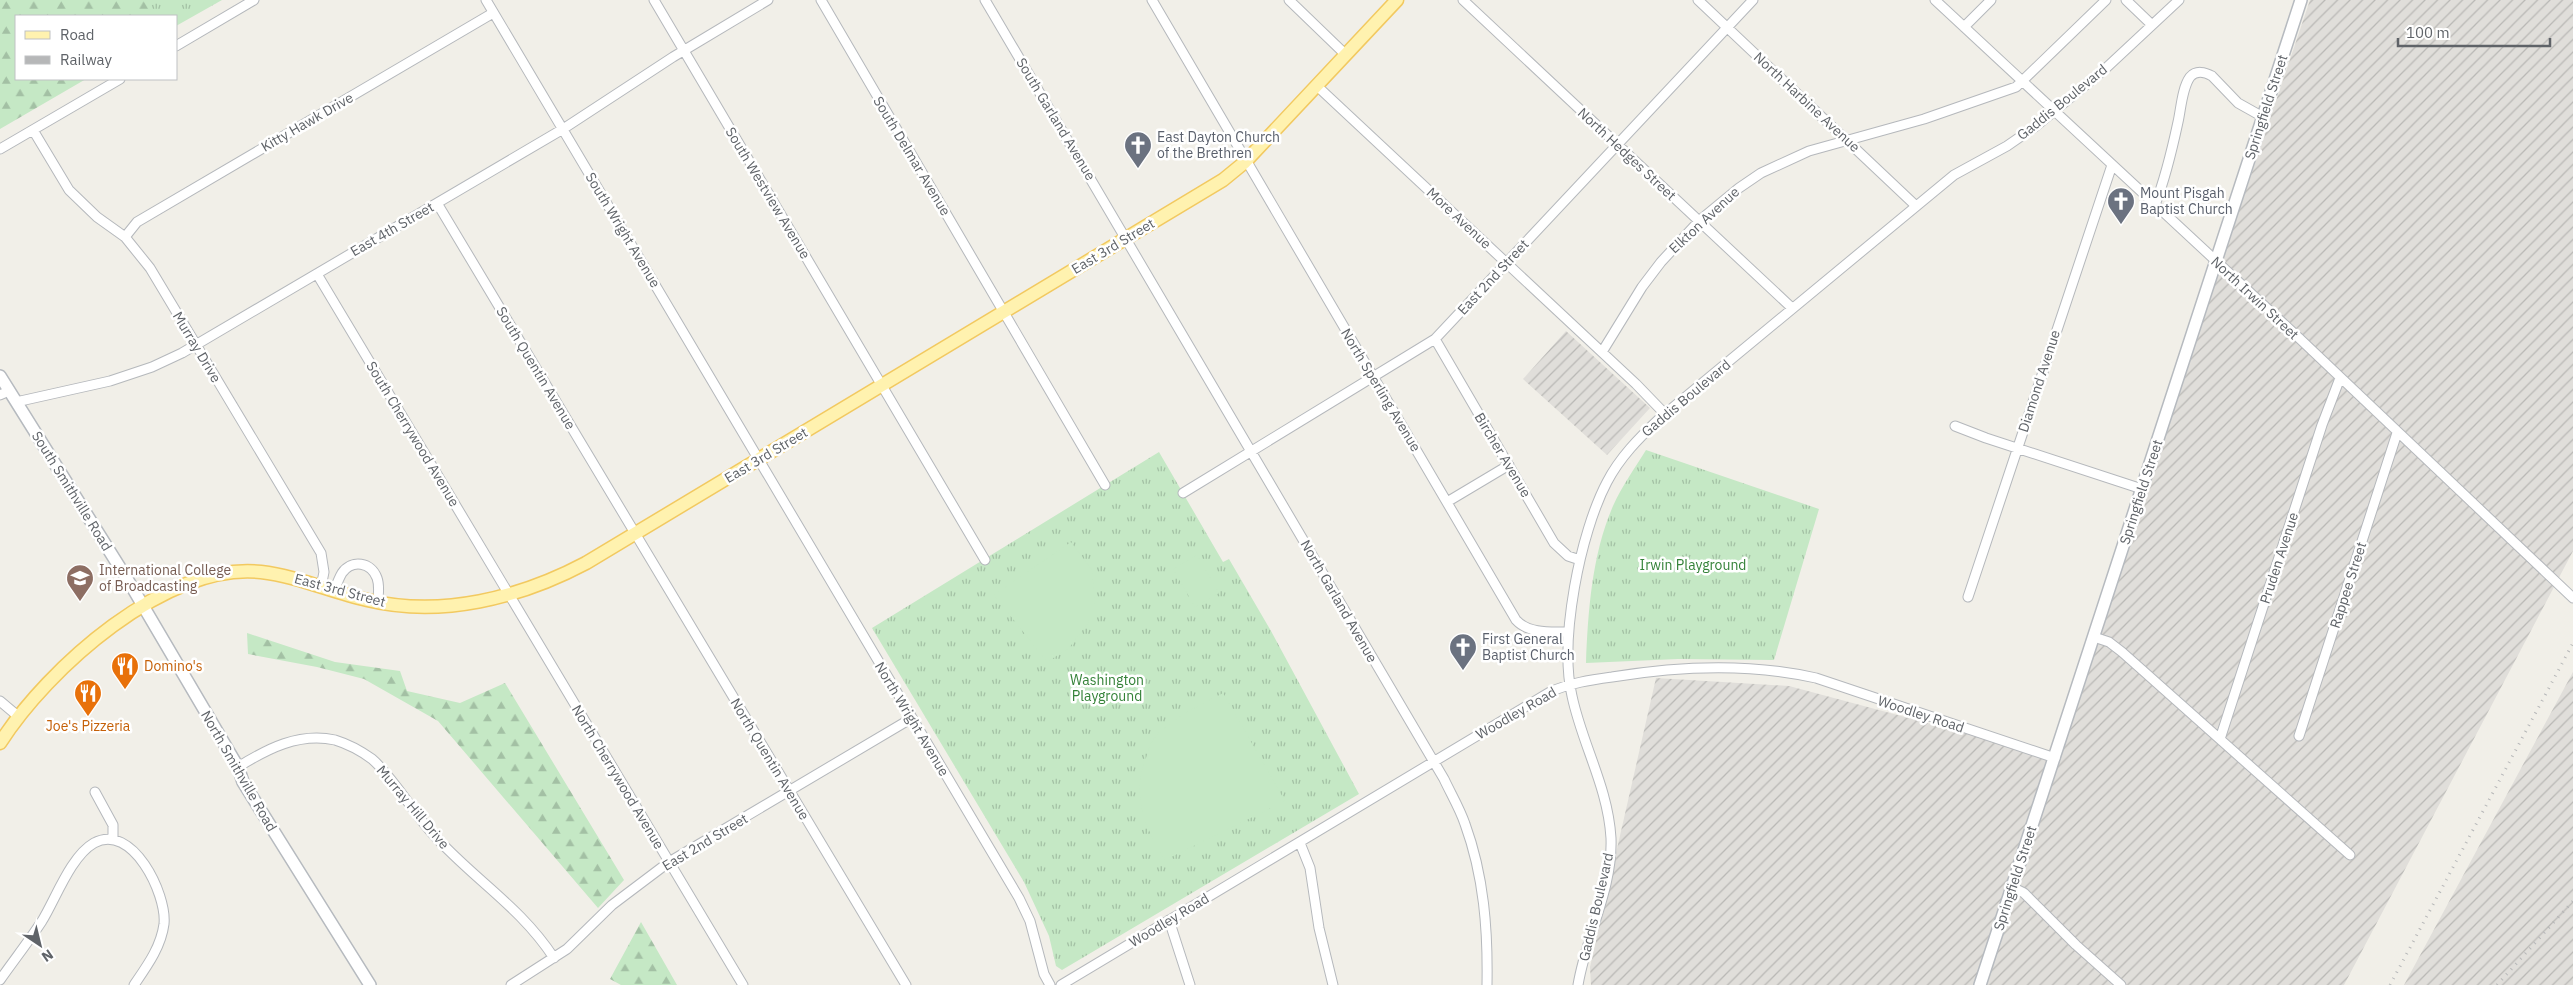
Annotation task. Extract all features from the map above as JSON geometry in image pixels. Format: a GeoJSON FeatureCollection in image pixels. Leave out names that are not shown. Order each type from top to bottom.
{"type":"FeatureCollection","features":[{"type":"Feature","properties":{"kind":"main road","name":"East 3rd Street"},"geometry":{"type":"LineString","coordinates":[[0,743],[19,716],[56,677],[99,638],[143,606],[180,585],[223,573],[261,572],[286,576],[334,592],[378,602],[427,606],[457,604],[510,595],[558,577],[882,386],[1224,180],[1246,162],[1397,0]]}},
{"type":"Feature","properties":{"kind":"main road","name":"Springfield Street"},"geometry":{"type":"LineString","coordinates":[[1980,985],[2302,0]]}},
{"type":"Feature","properties":{"kind":"main road"},"geometry":{"type":"LineString","coordinates":[[0,376],[4,393],[16,402]]}},
{"type":"Feature","properties":{"kind":"main road","name":"South Smithville Road"},"geometry":{"type":"LineString","coordinates":[[16,402],[143,606]]}},
{"type":"Feature","properties":{"kind":"main road","name":"North Smithville Road"},"geometry":{"type":"LineString","coordinates":[[143,606],[238,768],[243,782],[370,985]]}},
{"type":"Feature","properties":{"kind":"street"},"geometry":{"type":"LineString","coordinates":[[178,45],[254,0]]}},
{"type":"Feature","properties":{"kind":"street","name":"South Wright Avenue"},"geometry":{"type":"LineString","coordinates":[[486,0],[759,459]]}},
{"type":"Feature","properties":{"kind":"street","name":"South Westview Avenue"},"geometry":{"type":"LineString","coordinates":[[654,0],[985,560]]}},
{"type":"Feature","properties":{"kind":"street","name":"East 4th Street"},"geometry":{"type":"LineString","coordinates":[[16,402],[128,376],[152,367],[195,345],[563,129],[685,50],[768,0]]}},
{"type":"Feature","properties":{"kind":"street","name":"South Delmar Avenue"},"geometry":{"type":"LineString","coordinates":[[821,0],[1104,485]]}},
{"type":"Feature","properties":{"kind":"street","name":"South Garland Avenue"},"geometry":{"type":"LineString","coordinates":[[986,0],[1126,238]]}},
{"type":"Feature","properties":{"kind":"street","name":"North Sperling Avenue"},"geometry":{"type":"LineString","coordinates":[[1152,0],[1516,620],[1522,626],[1542,632],[1568,632]]}},
{"type":"Feature","properties":{"kind":"street"},"geometry":{"type":"LineString","coordinates":[[1289,0],[1346,55]]}},
{"type":"Feature","properties":{"kind":"street","name":"North Hedges Street"},"geometry":{"type":"LineString","coordinates":[[1463,0],[1792,308]]}},
{"type":"Feature","properties":{"kind":"street","name":"North Harbine Avenue"},"geometry":{"type":"LineString","coordinates":[[1698,0],[1915,205]]}},
{"type":"Feature","properties":{"kind":"street","name":"East 2nd Street"},"geometry":{"type":"LineString","coordinates":[[1183,493],[1435,339],[1753,0]]}},
{"type":"Feature","properties":{"kind":"street","name":"North Irwin Street"},"geometry":{"type":"LineString","coordinates":[[1935,0],[2573,598]]}},
{"type":"Feature","properties":{"kind":"street"},"geometry":{"type":"LineString","coordinates":[[1964,27],[1991,0]]}},
{"type":"Feature","properties":{"kind":"street"},"geometry":{"type":"LineString","coordinates":[[1848,140],[1963,106],[2016,87],[2106,0]]}},
{"type":"Feature","properties":{"kind":"street"},"geometry":{"type":"LineString","coordinates":[[2126,0],[2151,24]]}},
{"type":"Feature","properties":{"kind":"street","name":"Gaddis Boulevard"},"geometry":{"type":"LineString","coordinates":[[1578,985],[1608,872],[1611,840],[1608,812],[1569,684],[1568,632],[1580,560],[1592,517],[1607,481],[1633,444],[1665,414],[1954,174],[2007,146],[2054,112],[2105,69],[2151,24],[2179,0]]}},
{"type":"Feature","properties":{"kind":"street","name":"Kitty Hawk Drive"},"geometry":{"type":"LineString","coordinates":[[124,237],[137,222],[494,13]]}},
{"type":"Feature","properties":{"kind":"street"},"geometry":{"type":"LineString","coordinates":[[2155,205],[2174,143],[2186,87],[2194,74],[2206,73],[2212,76],[2238,103],[2263,117]]}},
{"type":"Feature","properties":{"kind":"street"},"geometry":{"type":"LineString","coordinates":[[0,149],[118,80]]}},
{"type":"Feature","properties":{"kind":"street","name":"More Avenue"},"geometry":{"type":"LineString","coordinates":[[1317,86],[1507,262],[1665,414]]}},
{"type":"Feature","properties":{"kind":"street","name":"Murray Drive"},"geometry":{"type":"LineString","coordinates":[[33,130],[70,190],[97,217],[124,237],[150,268],[322,553],[324,572],[321,587]]}},
{"type":"Feature","properties":{"kind":"street","name":"Elkton Avenue"},"geometry":{"type":"LineString","coordinates":[[1602,352],[1642,287],[1679,241],[1718,204],[1761,173],[1809,151],[1848,140]]}},
{"type":"Feature","properties":{"kind":"street","name":"Diamond Avenue"},"geometry":{"type":"LineString","coordinates":[[1968,597],[2112,165]]}},
{"type":"Feature","properties":{"kind":"street","name":"South Quentin Avenue"},"geometry":{"type":"LineString","coordinates":[[437,203],[635,533]]}},
{"type":"Feature","properties":{"kind":"street","name":"North Garland Avenue"},"geometry":{"type":"LineString","coordinates":[[1126,238],[1433,761],[1465,822],[1478,867],[1487,929],[1487,985]]}},
{"type":"Feature","properties":{"kind":"street","name":"South Cherrywood Avenue"},"geometry":{"type":"LineString","coordinates":[[316,274],[510,595]]}},
{"type":"Feature","properties":{"kind":"street","name":"Bircher Avenue"},"geometry":{"type":"LineString","coordinates":[[1435,339],[1554,543],[1568,556],[1580,560]]}},
{"type":"Feature","properties":{"kind":"street","name":"Pruden Avenue"},"geometry":{"type":"LineString","coordinates":[[2220,739],[2322,425],[2340,378]]}},
{"type":"Feature","properties":{"kind":"street"},"geometry":{"type":"LineString","coordinates":[[1954,426],[2142,489]]}},
{"type":"Feature","properties":{"kind":"street","name":"Rappee Street"},"geometry":{"type":"LineString","coordinates":[[2299,736],[2397,433]]}},
{"type":"Feature","properties":{"kind":"street","name":"North Wright Avenue"},"geometry":{"type":"LineString","coordinates":[[759,459],[1019,898],[1030,921],[1044,974],[1050,985]]}},
{"type":"Feature","properties":{"kind":"street"},"geometry":{"type":"LineString","coordinates":[[1447,502],[1509,465]]}},
{"type":"Feature","properties":{"kind":"street","name":"North Quentin Avenue"},"geometry":{"type":"LineString","coordinates":[[635,533],[906,985]]}},
{"type":"Feature","properties":{"kind":"street"},"geometry":{"type":"LineString","coordinates":[[334,592],[342,573],[349,566],[362,564],[368,566],[377,578],[378,602]]}},
{"type":"Feature","properties":{"kind":"street","name":"North Cherrywood Avenue"},"geometry":{"type":"LineString","coordinates":[[510,595],[742,985]]}},
{"type":"Feature","properties":{"kind":"street"},"geometry":{"type":"LineString","coordinates":[[2094,637],[2109,642],[2122,652],[2350,855]]}},
{"type":"Feature","properties":{"kind":"street","name":"Woodley Road"},"geometry":{"type":"LineString","coordinates":[[1061,985],[1433,761],[1550,692],[1569,684],[1652,670],[1732,668],[1783,672],[1816,678],[2055,758]]}},
{"type":"Feature","properties":{"kind":"street"},"geometry":{"type":"LineString","coordinates":[[0,701],[19,716]]}},
{"type":"Feature","properties":{"kind":"street","name":"East 2nd Street"},"geometry":{"type":"LineString","coordinates":[[511,985],[554,958],[612,905],[669,862],[912,718]]}},
{"type":"Feature","properties":{"kind":"street","name":"Murray Hill Drive"},"geometry":{"type":"LineString","coordinates":[[238,768],[279,745],[309,738],[335,741],[362,752],[380,768],[433,834],[465,866],[518,912],[554,958]]}},
{"type":"Feature","properties":{"kind":"street"},"geometry":{"type":"LineString","coordinates":[[95,792],[114,825],[114,838]]}},
{"type":"Feature","properties":{"kind":"street"},"geometry":{"type":"LineString","coordinates":[[0,980],[42,921],[78,857],[101,839],[114,838],[130,846],[158,888],[164,910],[163,930],[156,949],[134,985]]}},
{"type":"Feature","properties":{"kind":"street"},"geometry":{"type":"LineString","coordinates":[[1300,842],[1310,868],[1319,928],[1333,985]]}},
{"type":"Feature","properties":{"kind":"street"},"geometry":{"type":"LineString","coordinates":[[2012,887],[2024,893],[2076,945],[2121,985]]}},
{"type":"Feature","properties":{"kind":"street"},"geometry":{"type":"LineString","coordinates":[[1169,920],[1190,985]]}},
{"type":"Feature","properties":{"kind":"shaded area"},"geometry":{"type":"Polygon","coordinates":[[[2310,0],[2573,0],[2573,551],[2344,985],[1591,985],[1590,967],[1656,678],[1789,686],[2055,757],[2310,0]]]}},
{"type":"Feature","properties":{"kind":"shaded area"},"geometry":{"type":"Polygon","coordinates":[[[1566,331],[1650,408],[1607,455],[1523,379],[1566,331]]]}},
{"type":"Feature","properties":{"kind":"shaded area"},"geometry":{"type":"Polygon","coordinates":[[[2573,672],[2573,985],[2404,985],[2573,672]]]}},
{"type":"Feature","properties":{"kind":"green space"},"geometry":{"type":"Polygon","coordinates":[[[0,0],[143,0],[152,15],[15,15],[15,80],[84,80],[0,129],[0,0]]]}},
{"type":"Feature","properties":{"kind":"green space"},"geometry":{"type":"Polygon","coordinates":[[[108,0],[222,0],[178,25],[178,15],[117,15],[108,0]]]}},
{"type":"Feature","properties":{"kind":"green space","name":"Irwin Playground"},"geometry":{"type":"Polygon","coordinates":[[[1646,450],[1819,509],[1774,660],[1678,659],[1586,663],[1592,583],[1600,543],[1613,506],[1624,484],[1646,450]]]}},
{"type":"Feature","properties":{"kind":"green space","name":"Washington Playground"},"geometry":{"type":"Polygon","coordinates":[[[1159,452],[1223,562],[1229,559],[1271,631],[1359,794],[1062,970],[1056,966],[1049,936],[1024,882],[872,628],[1159,452]]]}},
{"type":"Feature","properties":{"kind":"green space"},"geometry":{"type":"Polygon","coordinates":[[[1071,542],[1092,570],[1095,601],[1088,623],[1069,648],[1047,662],[994,595],[1071,542]]]}},
{"type":"Feature","properties":{"kind":"green space"},"geometry":{"type":"Polygon","coordinates":[[[1197,555],[1219,593],[1195,607],[1173,569],[1197,555]]]}},
{"type":"Feature","properties":{"kind":"green space"},"geometry":{"type":"Polygon","coordinates":[[[247,633],[335,662],[400,671],[407,691],[460,703],[505,683],[624,880],[598,908],[438,721],[364,679],[317,667],[248,654],[247,633]]]}},
{"type":"Feature","properties":{"kind":"green space"},"geometry":{"type":"Polygon","coordinates":[[[1223,693],[1285,801],[1165,860],[1151,836],[1142,811],[1140,798],[1142,772],[1150,747],[1153,740],[1166,726],[1223,693]]]}},
{"type":"Feature","properties":{"kind":"green space"},"geometry":{"type":"Polygon","coordinates":[[[641,922],[677,985],[621,985],[610,979],[641,922]]]}},
{"type":"Feature","properties":{"kind":"railway"},"geometry":{"type":"LineString","coordinates":[[2390,985],[2573,643]]}},
{"type":"Feature","properties":{"kind":"railway"},"geometry":{"type":"LineString","coordinates":[[2497,985],[2573,901]]}},
{"type":"Feature","properties":{"kind":"place","name":"East Dayton Church of the Brethren"},"geometry":{"type":"Point","coordinates":[1138,169]}},
{"type":"Feature","properties":{"kind":"place","name":"Mount Pisgah Baptist Church"},"geometry":{"type":"Point","coordinates":[2121,225]}},
{"type":"Feature","properties":{"kind":"place","name":"International College of Broadcasting"},"geometry":{"type":"Point","coordinates":[80,602]}},
{"type":"Feature","properties":{"kind":"place","name":"First General Baptist Church"},"geometry":{"type":"Point","coordinates":[1463,671]}},
{"type":"Feature","properties":{"kind":"place","name":"Domino's"},"geometry":{"type":"Point","coordinates":[125,690]}},
{"type":"Feature","properties":{"kind":"place","name":"Joe's Pizzeria"},"geometry":{"type":"Point","coordinates":[88,717]}}]}
